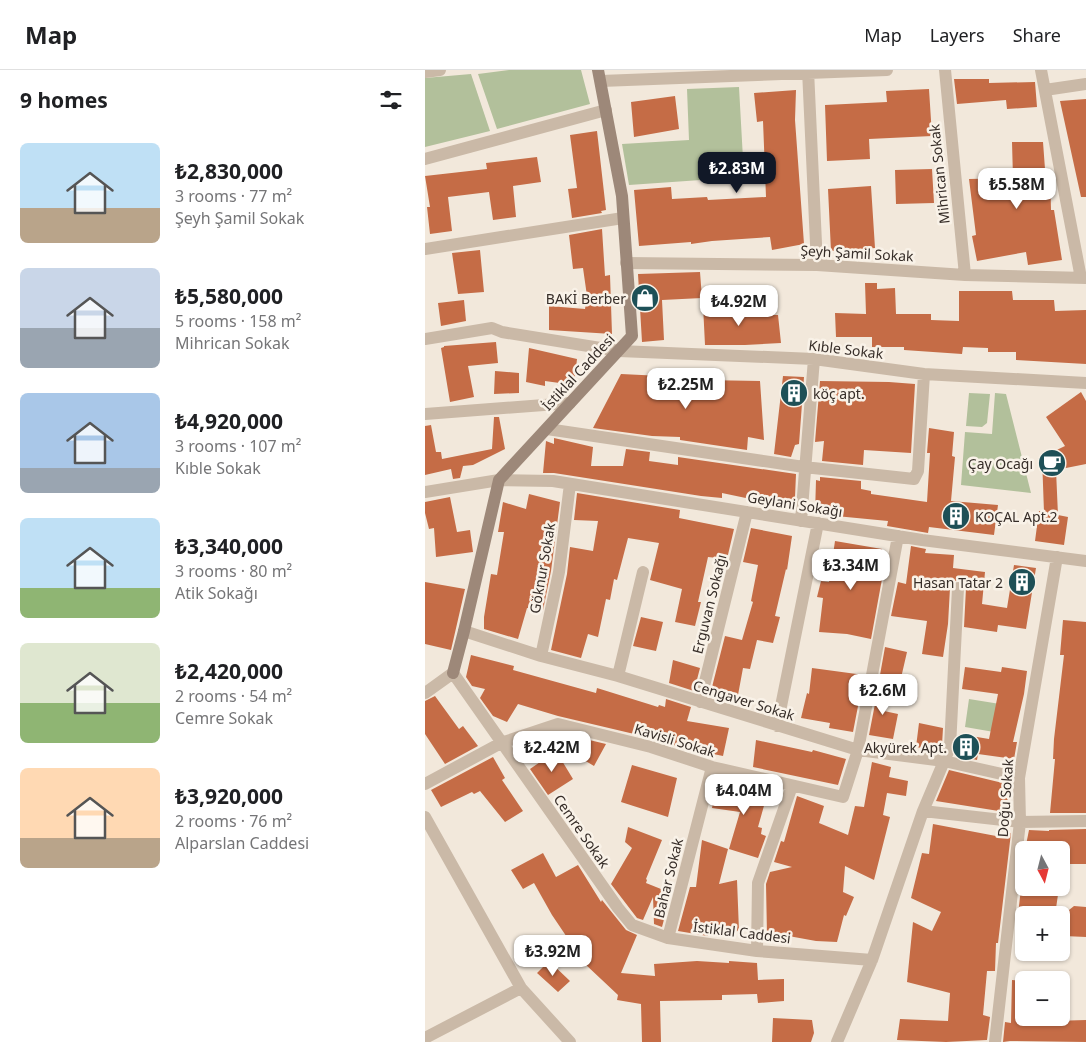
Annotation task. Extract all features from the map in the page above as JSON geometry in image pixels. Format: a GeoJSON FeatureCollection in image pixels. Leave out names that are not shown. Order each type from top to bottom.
{"type":"FeatureCollection","features":[{"type":"Feature","properties":{"kind":"street"},"geometry":{"type":"LineString","coordinates":[[425,72],[440,70]]}},
{"type":"Feature","properties":{"kind":"street"},"geometry":{"type":"LineString","coordinates":[[600,76],[887,70]]}},
{"type":"Feature","properties":{"kind":"street","name":"Mihrican Sokak"},"geometry":{"type":"LineString","coordinates":[[945,70],[965,275]]}},
{"type":"Feature","properties":{"kind":"street"},"geometry":{"type":"LineString","coordinates":[[1041,70],[1083,278]]}},
{"type":"Feature","properties":{"kind":"street"},"geometry":{"type":"LineString","coordinates":[[808,72],[817,265]]}},
{"type":"Feature","properties":{"kind":"street","name":"İstiklal Caddesi"},"geometry":{"type":"LineString","coordinates":[[499,480],[632,336],[621,196],[600,76]]}},
{"type":"Feature","properties":{"kind":"street"},"geometry":{"type":"LineString","coordinates":[[1045,90],[1086,84]]}},
{"type":"Feature","properties":{"kind":"street"},"geometry":{"type":"LineString","coordinates":[[425,159],[606,110]]}},
{"type":"Feature","properties":{"kind":"street"},"geometry":{"type":"LineString","coordinates":[[425,249],[623,218]]}},
{"type":"Feature","properties":{"kind":"street","name":"Şeyh Şamil Sokak"},"geometry":{"type":"LineString","coordinates":[[626,263],[817,265],[965,275],[1083,278]]}},
{"type":"Feature","properties":{"kind":"street","name":"Kıble Sokak"},"geometry":{"type":"LineString","coordinates":[[425,339],[492,328],[502,332],[619,351],[814,359],[924,374],[1086,383]]}},
{"type":"Feature","properties":{"kind":"street"},"geometry":{"type":"LineString","coordinates":[[801,520],[814,359]]}},
{"type":"Feature","properties":{"kind":"street"},"geometry":{"type":"LineString","coordinates":[[547,429],[804,467],[915,480],[918,470],[924,374]]}},
{"type":"Feature","properties":{"kind":"street"},"geometry":{"type":"LineString","coordinates":[[425,414],[570,403]]}},
{"type":"Feature","properties":{"kind":"street"},"geometry":{"type":"LineString","coordinates":[[425,693],[453,673],[499,480]]}},
{"type":"Feature","properties":{"kind":"street","name":"Geylani Sokağı"},"geometry":{"type":"LineString","coordinates":[[425,492],[499,480],[553,481],[898,536],[1086,561]]}},
{"type":"Feature","properties":{"kind":"street","name":"Göknur Sokak"},"geometry":{"type":"LineString","coordinates":[[541,656],[559,572],[571,484]]}},
{"type":"Feature","properties":{"kind":"street","name":"Erguvan Sokağı"},"geometry":{"type":"LineString","coordinates":[[700,702],[747,512]]}},
{"type":"Feature","properties":{"kind":"street"},"geometry":{"type":"LineString","coordinates":[[777,726],[818,523]]}},
{"type":"Feature","properties":{"kind":"street"},"geometry":{"type":"LineString","coordinates":[[859,750],[898,536]]}},
{"type":"Feature","properties":{"kind":"street","name":"Doğu Sokak"},"geometry":{"type":"LineString","coordinates":[[995,1042],[1020,822],[1019,778],[1057,557]]}},
{"type":"Feature","properties":{"kind":"street"},"geometry":{"type":"LineString","coordinates":[[618,676],[643,572]]}},
{"type":"Feature","properties":{"kind":"street"},"geometry":{"type":"LineString","coordinates":[[837,1042],[872,960],[923,811],[950,748],[958,588]]}},
{"type":"Feature","properties":{"kind":"street","name":"Cengaver Sokak"},"geometry":{"type":"LineString","coordinates":[[464,631],[541,656],[618,676],[859,750],[944,761],[1019,778]]}},
{"type":"Feature","properties":{"kind":"street","name":"Cemre Sokak"},"geometry":{"type":"LineString","coordinates":[[453,673],[618,908]]}},
{"type":"Feature","properties":{"kind":"street","name":"Kavisli Sokak"},"geometry":{"type":"LineString","coordinates":[[425,784],[501,743],[558,724],[651,747],[712,767],[843,797],[859,750]]}},
{"type":"Feature","properties":{"kind":"street","name":"Bahar Sokak"},"geometry":{"type":"LineString","coordinates":[[669,938],[712,767]]}},
{"type":"Feature","properties":{"kind":"street"},"geometry":{"type":"LineString","coordinates":[[757,951],[758,883],[792,786]]}},
{"type":"Feature","properties":{"kind":"street"},"geometry":{"type":"LineString","coordinates":[[923,811],[1020,822],[1086,821]]}},
{"type":"Feature","properties":{"kind":"street"},"geometry":{"type":"LineString","coordinates":[[425,818],[521,988],[571,1042]]}},
{"type":"Feature","properties":{"kind":"street","name":"İstiklal Caddesi"},"geometry":{"type":"LineString","coordinates":[[618,908],[632,925],[669,938],[757,951],[872,960]]}},
{"type":"Feature","properties":{"kind":"street"},"geometry":{"type":"LineString","coordinates":[[425,1038],[521,988]]}},
{"type":"Feature","properties":{"kind":"green space"},"geometry":{"type":"Polygon","coordinates":[[[509,70],[581,70],[590,104],[497,129],[478,74],[509,70]]]}},
{"type":"Feature","properties":{"kind":"green space"},"geometry":{"type":"Polygon","coordinates":[[[471,74],[490,131],[425,147],[425,78],[471,74]]]}},
{"type":"Feature","properties":{"kind":"green space"},"geometry":{"type":"Polygon","coordinates":[[[739,87],[744,177],[629,185],[622,144],[689,140],[687,89],[739,87]]]}},
{"type":"Feature","properties":{"kind":"green space"},"geometry":{"type":"Polygon","coordinates":[[[969,393],[990,394],[987,423],[982,427],[966,426],[969,393]]]}},
{"type":"Feature","properties":{"kind":"green space"},"geometry":{"type":"Polygon","coordinates":[[[995,393],[1006,394],[1031,493],[961,485],[965,432],[992,434],[995,393]]]}},
{"type":"Feature","properties":{"kind":"green space"},"geometry":{"type":"Polygon","coordinates":[[[969,699],[1000,704],[994,732],[965,727],[969,699]]]}},
{"type":"Feature","properties":{"kind":"building"},"geometry":{"type":"Polygon","coordinates":[[[954,79],[989,79],[989,83],[1035,82],[1037,107],[1007,109],[1006,100],[957,104],[954,79]]]}},
{"type":"Feature","properties":{"kind":"building"},"geometry":{"type":"Polygon","coordinates":[[[929,89],[932,136],[869,139],[870,159],[827,161],[825,105],[887,102],[886,91],[929,89]]]}},
{"type":"Feature","properties":{"kind":"building"},"geometry":{"type":"Polygon","coordinates":[[[796,90],[795,120],[804,244],[772,250],[770,237],[691,244],[691,242],[639,246],[634,190],[671,187],[672,199],[707,197],[708,200],[766,197],[763,121],[757,122],[754,93],[796,90]]]}},
{"type":"Feature","properties":{"kind":"building"},"geometry":{"type":"Polygon","coordinates":[[[675,96],[679,129],[634,137],[631,102],[675,96]]]}},
{"type":"Feature","properties":{"kind":"building"},"geometry":{"type":"Polygon","coordinates":[[[1086,99],[1086,197],[1081,197],[1060,101],[1086,99]]]}},
{"type":"Feature","properties":{"kind":"building"},"geometry":{"type":"Polygon","coordinates":[[[597,131],[606,210],[601,211],[602,213],[572,218],[568,189],[577,188],[570,135],[597,131]]]}},
{"type":"Feature","properties":{"kind":"building"},"geometry":{"type":"Polygon","coordinates":[[[1012,142],[1043,142],[1045,169],[1050,169],[1051,210],[1054,210],[1062,260],[1028,265],[1026,252],[977,261],[972,236],[976,235],[969,179],[1013,178],[1012,142]]]}},
{"type":"Feature","properties":{"kind":"building"},"geometry":{"type":"Polygon","coordinates":[[[537,157],[541,182],[513,186],[516,217],[493,220],[489,192],[448,197],[452,231],[430,234],[427,207],[430,207],[425,176],[487,169],[486,163],[537,157]]]}},
{"type":"Feature","properties":{"kind":"building"},"geometry":{"type":"Polygon","coordinates":[[[932,169],[934,203],[896,204],[895,170],[932,169]]]}},
{"type":"Feature","properties":{"kind":"building"},"geometry":{"type":"Polygon","coordinates":[[[871,186],[875,248],[831,251],[828,189],[871,186]]]}},
{"type":"Feature","properties":{"kind":"building"},"geometry":{"type":"Polygon","coordinates":[[[602,229],[605,276],[610,275],[612,334],[549,330],[549,306],[585,309],[587,296],[583,268],[573,269],[569,235],[602,229]]]}},
{"type":"Feature","properties":{"kind":"building"},"geometry":{"type":"Polygon","coordinates":[[[480,250],[484,292],[458,294],[452,253],[480,250]]]}},
{"type":"Feature","properties":{"kind":"building"},"geometry":{"type":"Polygon","coordinates":[[[700,272],[702,298],[662,300],[664,340],[642,342],[638,274],[700,272]]]}},
{"type":"Feature","properties":{"kind":"building"},"geometry":{"type":"Polygon","coordinates":[[[865,283],[877,283],[877,289],[895,288],[896,314],[931,314],[931,320],[959,321],[959,291],[1012,291],[1013,300],[1054,300],[1055,311],[1086,310],[1086,364],[1016,360],[1016,352],[988,352],[988,348],[963,347],[962,354],[904,350],[904,347],[872,347],[872,337],[836,337],[835,313],[866,314],[865,283]]]}},
{"type":"Feature","properties":{"kind":"building"},"geometry":{"type":"Polygon","coordinates":[[[464,300],[466,321],[441,326],[438,303],[464,300]]]}},
{"type":"Feature","properties":{"kind":"building"},"geometry":{"type":"Polygon","coordinates":[[[703,305],[749,306],[749,315],[778,315],[781,343],[705,345],[703,305]]]}},
{"type":"Feature","properties":{"kind":"building"},"geometry":{"type":"Polygon","coordinates":[[[496,342],[498,363],[468,366],[474,397],[450,402],[441,348],[444,346],[496,342]]]}},
{"type":"Feature","properties":{"kind":"building"},"geometry":{"type":"Polygon","coordinates":[[[529,348],[577,359],[574,385],[545,381],[545,386],[526,382],[529,348]]]}},
{"type":"Feature","properties":{"kind":"building"},"geometry":{"type":"Polygon","coordinates":[[[495,371],[519,373],[519,393],[494,394],[495,371]]]}},
{"type":"Feature","properties":{"kind":"building"},"geometry":{"type":"Polygon","coordinates":[[[621,374],[703,378],[703,380],[760,381],[764,440],[748,437],[747,450],[680,440],[680,437],[652,436],[593,428],[621,374]]]}},
{"type":"Feature","properties":{"kind":"building"},"geometry":{"type":"Polygon","coordinates":[[[783,376],[804,377],[799,444],[795,445],[791,457],[774,454],[783,376]]]}},
{"type":"Feature","properties":{"kind":"building"},"geometry":{"type":"Polygon","coordinates":[[[820,381],[915,384],[911,453],[864,450],[863,465],[822,461],[824,441],[815,442],[820,381]]]}},
{"type":"Feature","properties":{"kind":"building"},"geometry":{"type":"Polygon","coordinates":[[[1081,392],[1086,401],[1086,464],[1056,470],[1058,515],[1068,517],[1064,545],[1035,541],[1039,511],[1044,512],[1042,457],[1065,446],[1046,417],[1081,392]]]}},
{"type":"Feature","properties":{"kind":"building"},"geometry":{"type":"Polygon","coordinates":[[[494,417],[499,417],[505,449],[473,465],[463,466],[460,478],[453,479],[451,469],[425,475],[425,426],[431,425],[436,452],[441,452],[442,459],[492,449],[494,417]]]}},
{"type":"Feature","properties":{"kind":"building"},"geometry":{"type":"Polygon","coordinates":[[[929,428],[954,432],[952,456],[955,457],[951,501],[998,505],[994,535],[929,527],[928,533],[887,526],[888,521],[815,514],[816,480],[820,481],[820,477],[861,481],[861,489],[871,491],[871,494],[927,502],[930,453],[927,453],[929,428]]]}},
{"type":"Feature","properties":{"kind":"building"},"geometry":{"type":"Polygon","coordinates":[[[554,438],[593,447],[591,466],[623,466],[626,449],[650,452],[649,461],[678,465],[678,457],[796,474],[795,497],[792,503],[760,499],[760,501],[722,493],[722,498],[701,496],[554,473],[543,473],[546,441],[554,444],[554,438]]]}},
{"type":"Feature","properties":{"kind":"building"},"geometry":{"type":"Polygon","coordinates":[[[577,493],[680,510],[679,518],[734,529],[727,559],[708,557],[695,626],[675,622],[682,589],[650,580],[659,543],[628,538],[617,580],[614,579],[610,600],[606,599],[598,637],[588,634],[581,658],[551,650],[567,574],[570,547],[593,551],[598,521],[574,520],[577,493]]]}},
{"type":"Feature","properties":{"kind":"building"},"geometry":{"type":"Polygon","coordinates":[[[529,494],[560,502],[551,571],[543,610],[527,608],[518,639],[484,629],[484,617],[491,574],[497,575],[504,532],[498,532],[503,502],[526,509],[529,494]]]}},
{"type":"Feature","properties":{"kind":"building"},"geometry":{"type":"Polygon","coordinates":[[[450,497],[457,532],[470,530],[473,552],[436,557],[434,528],[429,529],[425,513],[425,502],[450,497]]]}},
{"type":"Feature","properties":{"kind":"building"},"geometry":{"type":"Polygon","coordinates":[[[751,528],[792,536],[787,570],[775,616],[780,617],[773,643],[757,640],[750,669],[743,668],[738,695],[711,691],[725,636],[742,640],[753,602],[751,601],[758,565],[743,562],[751,528]]]}},
{"type":"Feature","properties":{"kind":"building"},"geometry":{"type":"Polygon","coordinates":[[[835,541],[882,549],[877,578],[882,579],[871,639],[847,634],[819,632],[823,598],[817,597],[821,581],[829,582],[835,541]]]}},
{"type":"Feature","properties":{"kind":"building"},"geometry":{"type":"Polygon","coordinates":[[[911,546],[926,549],[925,553],[954,555],[953,568],[985,572],[982,604],[1007,608],[1014,565],[1036,568],[1026,629],[998,625],[997,632],[964,627],[966,588],[963,581],[955,581],[950,588],[948,624],[943,657],[922,654],[927,621],[891,616],[898,582],[906,584],[911,546]]]}},
{"type":"Feature","properties":{"kind":"building"},"geometry":{"type":"Polygon","coordinates":[[[425,582],[465,589],[451,650],[425,644],[425,582]]]}},
{"type":"Feature","properties":{"kind":"building"},"geometry":{"type":"Polygon","coordinates":[[[641,617],[663,622],[656,651],[633,646],[641,617]]]}},
{"type":"Feature","properties":{"kind":"building"},"geometry":{"type":"Polygon","coordinates":[[[1063,620],[1086,622],[1086,813],[1050,813],[1055,759],[1053,759],[1054,739],[1064,655],[1060,655],[1063,620]]]}},
{"type":"Feature","properties":{"kind":"building"},"geometry":{"type":"Polygon","coordinates":[[[885,647],[907,652],[901,678],[880,675],[885,647]]]}},
{"type":"Feature","properties":{"kind":"building"},"geometry":{"type":"Polygon","coordinates":[[[471,655],[514,666],[513,670],[596,693],[597,688],[658,707],[659,705],[665,707],[666,699],[691,707],[687,721],[729,728],[723,756],[679,747],[655,738],[558,716],[518,704],[507,722],[493,716],[480,698],[485,689],[472,686],[466,677],[471,655]]]}},
{"type":"Feature","properties":{"kind":"building"},"geometry":{"type":"Polygon","coordinates":[[[673,660],[700,668],[694,691],[669,683],[673,660]]]}},
{"type":"Feature","properties":{"kind":"building"},"geometry":{"type":"Polygon","coordinates":[[[965,667],[1001,672],[1002,667],[1027,671],[1024,694],[1013,742],[1017,742],[1014,759],[978,754],[977,760],[955,755],[958,748],[959,734],[989,739],[998,694],[962,689],[965,667]]]}},
{"type":"Feature","properties":{"kind":"building"},"geometry":{"type":"Polygon","coordinates":[[[812,668],[864,675],[853,732],[829,728],[830,723],[801,718],[807,693],[809,694],[812,668]]]}},
{"type":"Feature","properties":{"kind":"building"},"geometry":{"type":"Polygon","coordinates":[[[880,678],[886,679],[884,711],[898,714],[893,739],[869,735],[880,678]]]}},
{"type":"Feature","properties":{"kind":"building"},"geometry":{"type":"Polygon","coordinates":[[[435,696],[459,729],[463,726],[478,746],[445,764],[425,734],[425,701],[435,696]]]}},
{"type":"Feature","properties":{"kind":"building"},"geometry":{"type":"Polygon","coordinates":[[[919,723],[943,728],[940,751],[916,747],[919,723]]]}},
{"type":"Feature","properties":{"kind":"building"},"geometry":{"type":"Polygon","coordinates":[[[581,738],[606,744],[594,766],[574,754],[581,738]]]}},
{"type":"Feature","properties":{"kind":"building"},"geometry":{"type":"Polygon","coordinates":[[[756,740],[812,752],[813,750],[846,759],[838,785],[753,767],[756,740]]]}},
{"type":"Feature","properties":{"kind":"building"},"geometry":{"type":"Polygon","coordinates":[[[556,751],[573,779],[548,795],[530,769],[556,751]]]}},
{"type":"Feature","properties":{"kind":"building"},"geometry":{"type":"Polygon","coordinates":[[[493,757],[505,778],[502,780],[523,811],[505,822],[480,791],[474,794],[472,792],[441,807],[431,790],[493,757]]]}},
{"type":"Feature","properties":{"kind":"building"},"geometry":{"type":"Polygon","coordinates":[[[872,762],[891,767],[889,777],[908,781],[906,796],[887,793],[883,815],[890,817],[874,880],[845,866],[843,892],[854,897],[846,916],[844,915],[837,942],[816,941],[783,935],[782,938],[767,935],[766,884],[770,872],[792,867],[774,862],[781,841],[784,842],[797,796],[824,806],[819,823],[848,835],[855,806],[864,807],[872,762]]]}},
{"type":"Feature","properties":{"kind":"building"},"geometry":{"type":"Polygon","coordinates":[[[632,765],[677,778],[668,817],[621,802],[632,765]]]}},
{"type":"Feature","properties":{"kind":"building"},"geometry":{"type":"Polygon","coordinates":[[[949,770],[1011,785],[1005,812],[936,801],[949,770]]]}},
{"type":"Feature","properties":{"kind":"building"},"geometry":{"type":"Polygon","coordinates":[[[717,782],[746,790],[751,790],[751,784],[769,788],[758,827],[762,828],[761,834],[766,836],[758,858],[729,849],[740,812],[712,808],[717,782]]]}},
{"type":"Feature","properties":{"kind":"building"},"geometry":{"type":"Polygon","coordinates":[[[933,824],[996,836],[997,831],[1011,833],[998,943],[996,943],[995,971],[987,971],[983,1015],[990,1017],[987,1040],[946,1042],[897,1040],[900,1019],[948,1021],[950,993],[907,982],[913,922],[932,931],[941,912],[911,898],[922,853],[929,854],[933,824]]]}},
{"type":"Feature","properties":{"kind":"building"},"geometry":{"type":"Polygon","coordinates":[[[628,827],[662,840],[646,883],[671,893],[662,927],[654,924],[653,897],[643,920],[637,918],[611,884],[632,848],[625,842],[628,827]]]}},
{"type":"Feature","properties":{"kind":"building"},"geometry":{"type":"Polygon","coordinates":[[[1086,829],[1086,864],[1070,864],[1070,841],[1027,841],[1029,830],[1086,829]]]}},
{"type":"Feature","properties":{"kind":"building"},"geometry":{"type":"Polygon","coordinates":[[[702,840],[728,849],[719,884],[737,880],[739,931],[708,934],[708,936],[678,931],[690,887],[696,887],[702,840]]]}},
{"type":"Feature","properties":{"kind":"building"},"geometry":{"type":"Polygon","coordinates":[[[543,853],[556,877],[578,865],[601,902],[602,900],[626,930],[637,935],[621,973],[655,976],[654,964],[697,961],[757,963],[758,980],[784,979],[784,1001],[758,1003],[757,994],[722,995],[722,1000],[660,1001],[661,1042],[642,1042],[641,1004],[617,1000],[618,995],[585,964],[552,915],[534,883],[523,889],[511,870],[543,853]]]}},
{"type":"Feature","properties":{"kind":"building"},"geometry":{"type":"Polygon","coordinates":[[[1020,896],[1058,896],[1056,906],[1019,906],[1020,896]]]}},
{"type":"Feature","properties":{"kind":"building"},"geometry":{"type":"Polygon","coordinates":[[[1074,906],[1086,907],[1086,937],[1070,936],[1070,909],[1074,906]]]}},
{"type":"Feature","properties":{"kind":"building"},"geometry":{"type":"Polygon","coordinates":[[[549,961],[570,981],[558,992],[537,973],[549,961]]]}},
{"type":"Feature","properties":{"kind":"building"},"geometry":{"type":"Polygon","coordinates":[[[1012,980],[1015,980],[1015,1026],[1070,1026],[1070,1020],[1086,1020],[1086,1042],[1003,1042],[1005,1022],[1011,1023],[1012,980]]]}},
{"type":"Feature","properties":{"kind":"building"},"geometry":{"type":"Polygon","coordinates":[[[773,1018],[812,1020],[814,1033],[811,1042],[772,1042],[773,1018]]]}},
{"type":"Feature","properties":{"kind":"place","name":"BAKİ Berber"},"geometry":{"type":"Point","coordinates":[645,298]}},
{"type":"Feature","properties":{"kind":"place","name":"köç apt."},"geometry":{"type":"Point","coordinates":[794,393]}},
{"type":"Feature","properties":{"kind":"place","name":"Çay Ocağı"},"geometry":{"type":"Point","coordinates":[1052,463]}},
{"type":"Feature","properties":{"kind":"place","name":"KOÇAL Apt.2"},"geometry":{"type":"Point","coordinates":[956,516]}},
{"type":"Feature","properties":{"kind":"place","name":"Hasan Tatar 2"},"geometry":{"type":"Point","coordinates":[1022,582]}},
{"type":"Feature","properties":{"kind":"place","name":"Akyürek Apt."},"geometry":{"type":"Point","coordinates":[966,747]}}]}
